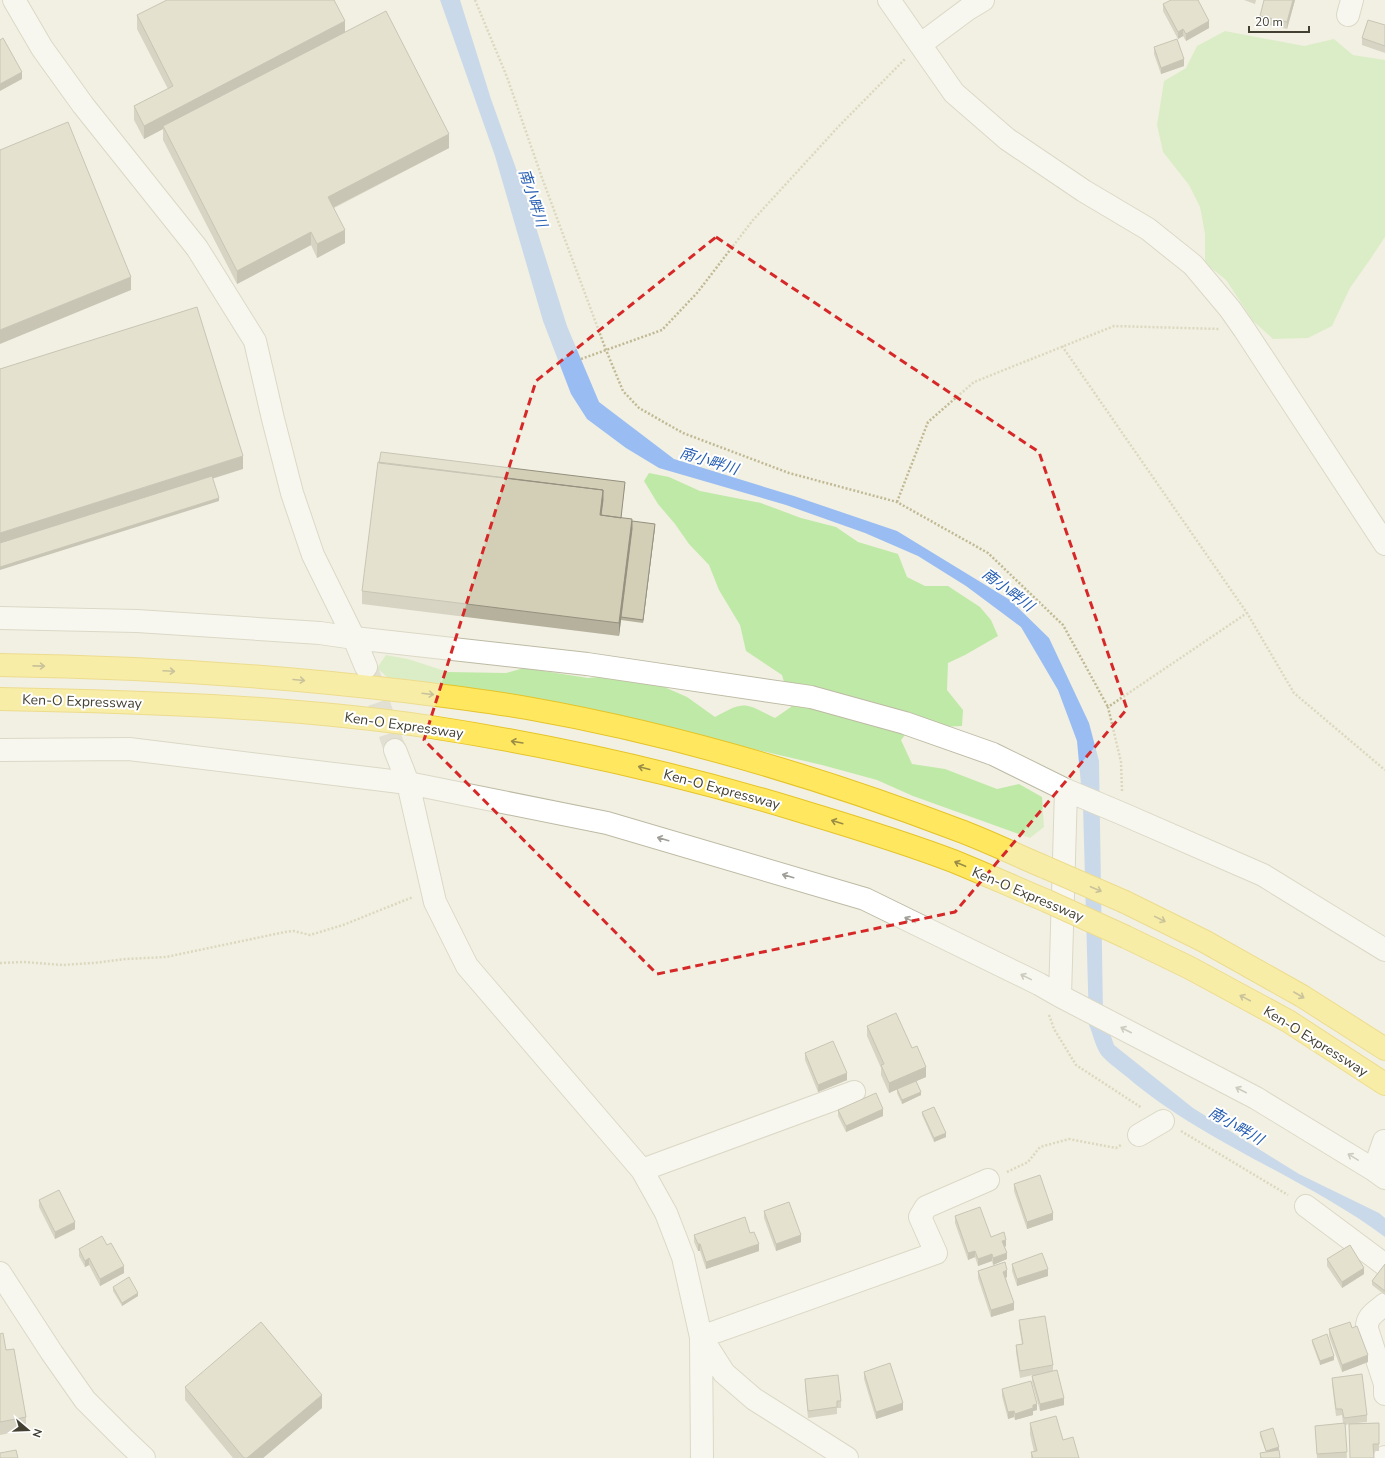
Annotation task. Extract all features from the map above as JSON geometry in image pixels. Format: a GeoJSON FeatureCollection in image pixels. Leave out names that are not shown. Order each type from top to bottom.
{"type":"FeatureCollection","features":[{"type":"Feature","properties":{"kind":"highway","name":"Ken-O Expressway"},"geometry":{"type":"LineString","coordinates":[[0,665],[81,666],[245,675],[340,684],[527,708],[641,732],[761,762],[868,797],[961,831],[1125,902],[1204,941],[1296,993],[1385,1049]]}},
{"type":"Feature","properties":{"kind":"highway","name":"Ken-O Expressway"},"geometry":{"type":"LineString","coordinates":[[0,699],[77,700],[244,708],[338,716],[430,727],[524,743],[636,766],[754,797],[858,828],[952,861],[1047,901],[1190,968],[1288,1021],[1385,1084]]}},
{"type":"Feature","properties":{"kind":"street"},"geometry":{"type":"LineString","coordinates":[[14,0],[42,48],[83,105],[197,248],[254,341],[292,493],[313,555],[354,638],[366,667]]}},
{"type":"Feature","properties":{"kind":"street"},"geometry":{"type":"LineString","coordinates":[[889,0],[954,93],[1007,139],[1084,191],[1148,229],[1194,265],[1230,309],[1244,329],[1385,544]]}},
{"type":"Feature","properties":{"kind":"street"},"geometry":{"type":"LineString","coordinates":[[921,44],[968,9],[983,0]]}},
{"type":"Feature","properties":{"kind":"street"},"geometry":{"type":"LineString","coordinates":[[0,618],[137,621],[320,633],[586,664],[811,697],[905,723],[993,754],[1066,790],[1263,875],[1385,950]]}},
{"type":"Feature","properties":{"kind":"street"},"geometry":{"type":"LineString","coordinates":[[0,750],[128,749],[408,783],[607,823],[866,899],[1039,984],[1256,1098],[1380,1174],[1384,1142]]}},
{"type":"Feature","properties":{"kind":"street"},"geometry":{"type":"LineString","coordinates":[[395,750],[408,783],[435,902],[467,966],[642,1170],[666,1213],[683,1257],[701,1337],[702,1458]]}},
{"type":"Feature","properties":{"kind":"street"},"geometry":{"type":"LineString","coordinates":[[1060,996],[1066,790]]}},
{"type":"Feature","properties":{"kind":"street"},"geometry":{"type":"LineString","coordinates":[[642,1170],[854,1092]]}},
{"type":"Feature","properties":{"kind":"street"},"geometry":{"type":"LineString","coordinates":[[1139,1135],[1163,1121]]}},
{"type":"Feature","properties":{"kind":"street"},"geometry":{"type":"LineString","coordinates":[[701,1337],[936,1253],[920,1217],[926,1207],[988,1180]]}},
{"type":"Feature","properties":{"kind":"street"},"geometry":{"type":"LineString","coordinates":[[1306,1206],[1385,1265]]}},
{"type":"Feature","properties":{"kind":"street"},"geometry":{"type":"LineString","coordinates":[[0,1273],[52,1353],[85,1400],[144,1458]]}},
{"type":"Feature","properties":{"kind":"street"},"geometry":{"type":"LineString","coordinates":[[1385,1304],[1368,1318],[1366,1324],[1385,1384],[1385,1394]]}},
{"type":"Feature","properties":{"kind":"street"},"geometry":{"type":"LineString","coordinates":[[701,1337],[724,1373],[754,1399],[847,1458]]}},
{"type":"Feature","properties":{"kind":"path"},"geometry":{"type":"LineString","coordinates":[[475,0],[507,77],[541,174],[622,391],[639,408],[683,433],[789,473],[896,502],[988,553],[1063,625],[1108,707],[1121,762],[1123,814]]}},
{"type":"Feature","properties":{"kind":"path"},"geometry":{"type":"LineString","coordinates":[[581,359],[662,330],[697,293],[753,220],[839,126],[921,44]]}},
{"type":"Feature","properties":{"kind":"path"},"geometry":{"type":"LineString","coordinates":[[896,502],[928,422],[974,382],[1114,326],[1244,329]]}},
{"type":"Feature","properties":{"kind":"path"},"geometry":{"type":"LineString","coordinates":[[1062,346],[1247,613],[1294,693],[1385,770]]}},
{"type":"Feature","properties":{"kind":"path"},"geometry":{"type":"LineString","coordinates":[[1108,707],[1247,613]]}},
{"type":"Feature","properties":{"kind":"path"},"geometry":{"type":"LineString","coordinates":[[0,963],[24,962],[62,965],[166,957],[285,932],[294,931],[310,935],[343,925],[432,889]]}},
{"type":"Feature","properties":{"kind":"path"},"geometry":{"type":"LineString","coordinates":[[988,1180],[1028,1162],[1040,1147],[1068,1139],[1116,1148],[1139,1135]]}},
{"type":"Feature","properties":{"kind":"highlighted area"},"geometry":{"type":"Polygon","coordinates":[[[716,237],[1039,452],[1127,709],[955,912],[657,974],[424,740],[536,381],[716,237]]]}},
{"type":"Feature","properties":{"kind":"green space"},"geometry":{"type":"Polygon","coordinates":[[[1225,31],[1304,46],[1334,39],[1353,55],[1385,60],[1385,237],[1350,288],[1332,326],[1308,338],[1273,339],[1253,321],[1226,280],[1205,263],[1205,234],[1200,207],[1189,185],[1163,152],[1157,125],[1164,81],[1186,68],[1197,46],[1225,31]]]}},
{"type":"Feature","properties":{"kind":"green space"},"geometry":{"type":"Polygon","coordinates":[[[649,473],[669,477],[700,491],[761,503],[801,518],[836,527],[858,542],[898,554],[907,577],[925,586],[948,586],[980,607],[991,620],[998,636],[948,663],[947,690],[963,710],[962,726],[942,727],[918,718],[901,740],[912,764],[945,769],[997,789],[1019,784],[1042,797],[1044,827],[1030,838],[913,796],[877,780],[822,765],[576,708],[397,686],[377,668],[386,655],[408,659],[448,672],[506,673],[524,668],[588,678],[609,676],[662,686],[687,697],[715,717],[733,708],[745,706],[757,709],[775,718],[791,707],[782,675],[746,651],[740,625],[719,590],[709,565],[689,544],[658,504],[644,481],[649,473]]]}},
{"type":"Feature","properties":{"kind":"water"},"geometry":{"type":"Polygon","coordinates":[[[440,0],[460,0],[491,99],[528,202],[567,326],[599,402],[674,459],[794,496],[897,531],[1010,600],[1049,638],[1089,723],[1099,761],[1103,1013],[1114,1045],[1193,1108],[1299,1174],[1379,1213],[1385,1218],[1385,1237],[1321,1196],[1221,1141],[1188,1121],[1157,1100],[1112,1065],[1100,1053],[1089,1025],[1083,806],[1077,741],[1058,690],[1021,627],[966,586],[918,556],[865,533],[786,505],[659,468],[626,448],[587,419],[571,394],[543,321],[495,156],[440,0]]]}},
{"type":"Feature","properties":{"kind":"building"},"geometry":{"type":"Polygon","coordinates":[[[167,0],[334,0],[345,21],[144,126],[134,106],[173,86],[137,15],[167,0]]]}},
{"type":"Feature","properties":{"kind":"building"},"geometry":{"type":"Polygon","coordinates":[[[1171,0],[1198,0],[1209,21],[1186,34],[1183,29],[1178,32],[1163,4],[1171,0]]]}},
{"type":"Feature","properties":{"kind":"building"},"geometry":{"type":"Polygon","coordinates":[[[1264,0],[1293,0],[1287,22],[1260,16],[1264,0]]]}},
{"type":"Feature","properties":{"kind":"building"},"geometry":{"type":"Polygon","coordinates":[[[386,11],[449,134],[328,197],[345,230],[317,244],[311,232],[237,271],[163,126],[386,11]]]}},
{"type":"Feature","properties":{"kind":"building"},"geometry":{"type":"Polygon","coordinates":[[[1368,20],[1385,25],[1385,46],[1362,38],[1368,20]]]}},
{"type":"Feature","properties":{"kind":"building"},"geometry":{"type":"Polygon","coordinates":[[[3,38],[22,72],[0,84],[0,40],[3,38]]]}},
{"type":"Feature","properties":{"kind":"building"},"geometry":{"type":"Polygon","coordinates":[[[1177,39],[1184,59],[1161,68],[1154,47],[1177,39]]]}},
{"type":"Feature","properties":{"kind":"building"},"geometry":{"type":"Polygon","coordinates":[[[68,122],[131,277],[0,330],[0,150],[68,122]]]}},
{"type":"Feature","properties":{"kind":"building"},"geometry":{"type":"Polygon","coordinates":[[[197,307],[243,456],[0,533],[0,369],[197,307]]]}},
{"type":"Feature","properties":{"kind":"building"},"geometry":{"type":"Polygon","coordinates":[[[381,452],[625,482],[621,518],[601,515],[603,490],[379,463],[381,452]]]}},
{"type":"Feature","properties":{"kind":"building"},"geometry":{"type":"Polygon","coordinates":[[[378,462],[603,490],[600,515],[632,519],[619,623],[362,591],[378,462]]]}},
{"type":"Feature","properties":{"kind":"building"},"geometry":{"type":"Polygon","coordinates":[[[212,476],[219,498],[0,567],[0,543],[212,476]]]}},
{"type":"Feature","properties":{"kind":"building"},"geometry":{"type":"Polygon","coordinates":[[[632,521],[655,524],[643,620],[621,617],[632,521]]]}},
{"type":"Feature","properties":{"kind":"building"},"geometry":{"type":"Polygon","coordinates":[[[896,1013],[912,1048],[917,1046],[926,1067],[889,1083],[881,1065],[884,1064],[867,1026],[896,1013]]]}},
{"type":"Feature","properties":{"kind":"building"},"geometry":{"type":"Polygon","coordinates":[[[833,1041],[847,1073],[818,1085],[805,1053],[833,1041]]]}},
{"type":"Feature","properties":{"kind":"building"},"geometry":{"type":"Polygon","coordinates":[[[916,1081],[921,1092],[902,1100],[897,1089],[916,1081]]]}},
{"type":"Feature","properties":{"kind":"building"},"geometry":{"type":"Polygon","coordinates":[[[876,1093],[883,1109],[846,1126],[838,1110],[876,1093]]]}},
{"type":"Feature","properties":{"kind":"building"},"geometry":{"type":"Polygon","coordinates":[[[934,1107],[946,1133],[934,1138],[922,1112],[934,1107]]]}},
{"type":"Feature","properties":{"kind":"building"},"geometry":{"type":"Polygon","coordinates":[[[1040,1175],[1053,1213],[1027,1222],[1014,1184],[1040,1175]]]}},
{"type":"Feature","properties":{"kind":"building"},"geometry":{"type":"Polygon","coordinates":[[[59,1190],[75,1222],[55,1232],[39,1200],[59,1190]]]}},
{"type":"Feature","properties":{"kind":"building"},"geometry":{"type":"Polygon","coordinates":[[[789,1202],[801,1235],[776,1244],[764,1211],[789,1202]]]}},
{"type":"Feature","properties":{"kind":"building"},"geometry":{"type":"Polygon","coordinates":[[[980,1207],[991,1237],[1004,1232],[1006,1240],[1002,1241],[1007,1253],[993,1258],[992,1254],[978,1259],[975,1251],[968,1253],[955,1216],[980,1207]]]}},
{"type":"Feature","properties":{"kind":"building"},"geometry":{"type":"Polygon","coordinates":[[[745,1217],[750,1233],[754,1232],[759,1244],[706,1262],[700,1244],[698,1244],[694,1235],[745,1217]]]}},
{"type":"Feature","properties":{"kind":"building"},"geometry":{"type":"Polygon","coordinates":[[[102,1236],[107,1245],[111,1243],[124,1266],[100,1279],[89,1258],[85,1261],[79,1249],[102,1236]]]}},
{"type":"Feature","properties":{"kind":"building"},"geometry":{"type":"Polygon","coordinates":[[[1350,1245],[1364,1268],[1342,1282],[1327,1259],[1350,1245]]]}},
{"type":"Feature","properties":{"kind":"building"},"geometry":{"type":"Polygon","coordinates":[[[1042,1253],[1048,1269],[1017,1279],[1012,1264],[1042,1253]]]}},
{"type":"Feature","properties":{"kind":"building"},"geometry":{"type":"Polygon","coordinates":[[[1005,1262],[1007,1270],[1003,1272],[1014,1303],[991,1310],[978,1271],[1005,1262]]]}},
{"type":"Feature","properties":{"kind":"building"},"geometry":{"type":"Polygon","coordinates":[[[1385,1264],[1385,1291],[1372,1281],[1385,1264]]]}},
{"type":"Feature","properties":{"kind":"building"},"geometry":{"type":"Polygon","coordinates":[[[129,1277],[138,1293],[122,1303],[113,1287],[129,1277]]]}},
{"type":"Feature","properties":{"kind":"building"},"geometry":{"type":"Polygon","coordinates":[[[1045,1316],[1053,1365],[1020,1371],[1016,1345],[1023,1344],[1019,1320],[1045,1316]]]}},
{"type":"Feature","properties":{"kind":"building"},"geometry":{"type":"Polygon","coordinates":[[[261,1322],[322,1395],[247,1458],[244,1458],[185,1387],[261,1322]]]}},
{"type":"Feature","properties":{"kind":"building"},"geometry":{"type":"Polygon","coordinates":[[[1350,1322],[1352,1328],[1357,1326],[1368,1355],[1342,1365],[1329,1329],[1350,1322]]]}},
{"type":"Feature","properties":{"kind":"building"},"geometry":{"type":"Polygon","coordinates":[[[3,1333],[6,1350],[14,1349],[26,1417],[0,1422],[0,1334],[3,1333]]]}},
{"type":"Feature","properties":{"kind":"building"},"geometry":{"type":"Polygon","coordinates":[[[1327,1334],[1334,1356],[1320,1361],[1312,1340],[1327,1334]]]}},
{"type":"Feature","properties":{"kind":"building"},"geometry":{"type":"Polygon","coordinates":[[[890,1363],[903,1403],[876,1412],[864,1372],[890,1363]]]}},
{"type":"Feature","properties":{"kind":"building"},"geometry":{"type":"Polygon","coordinates":[[[1057,1370],[1064,1398],[1040,1404],[1032,1376],[1057,1370]]]}},
{"type":"Feature","properties":{"kind":"building"},"geometry":{"type":"Polygon","coordinates":[[[1362,1374],[1367,1415],[1344,1418],[1342,1409],[1336,1409],[1332,1378],[1362,1374]]]}},
{"type":"Feature","properties":{"kind":"building"},"geometry":{"type":"Polygon","coordinates":[[[838,1375],[841,1401],[837,1401],[837,1407],[808,1411],[805,1379],[838,1375]]]}},
{"type":"Feature","properties":{"kind":"building"},"geometry":{"type":"Polygon","coordinates":[[[1031,1381],[1037,1404],[1033,1405],[1033,1408],[1015,1414],[1014,1411],[1008,1412],[1002,1389],[1031,1381]]]}},
{"type":"Feature","properties":{"kind":"building"},"geometry":{"type":"Polygon","coordinates":[[[1056,1416],[1063,1440],[1073,1437],[1079,1458],[1033,1458],[1031,1452],[1037,1451],[1030,1423],[1056,1416]]]}},
{"type":"Feature","properties":{"kind":"building"},"geometry":{"type":"Polygon","coordinates":[[[1345,1423],[1347,1452],[1317,1454],[1315,1426],[1345,1423]]]}},
{"type":"Feature","properties":{"kind":"building"},"geometry":{"type":"Polygon","coordinates":[[[1379,1423],[1379,1444],[1373,1444],[1374,1458],[1350,1458],[1349,1424],[1379,1423]]]}},
{"type":"Feature","properties":{"kind":"building"},"geometry":{"type":"Polygon","coordinates":[[[1273,1428],[1279,1447],[1266,1451],[1260,1432],[1273,1428]]]}},
{"type":"Feature","properties":{"kind":"building"},"geometry":{"type":"Polygon","coordinates":[[[16,1450],[18,1458],[0,1458],[0,1453],[16,1450]]]}},
{"type":"Feature","properties":{"kind":"building"},"geometry":{"type":"Polygon","coordinates":[[[1279,1450],[1280,1458],[1261,1458],[1260,1453],[1279,1450]]]}},
{"type":"Feature","properties":{"kind":"tunnel"},"geometry":{"type":"LineString","coordinates":[[368,671],[395,750]]}},
{"type":"Feature","properties":{"kind":"water label","name":"南小畔川"},"geometry":{"type":"Point","coordinates":[533,198]}},
{"type":"Feature","properties":{"kind":"water label","name":"南小畔川"},"geometry":{"type":"Point","coordinates":[709,461]}},
{"type":"Feature","properties":{"kind":"water label","name":"南小畔川"},"geometry":{"type":"Point","coordinates":[1008,590]}},
{"type":"Feature","properties":{"kind":"water label","name":"南小畔川"},"geometry":{"type":"Point","coordinates":[1236,1126]}}]}
